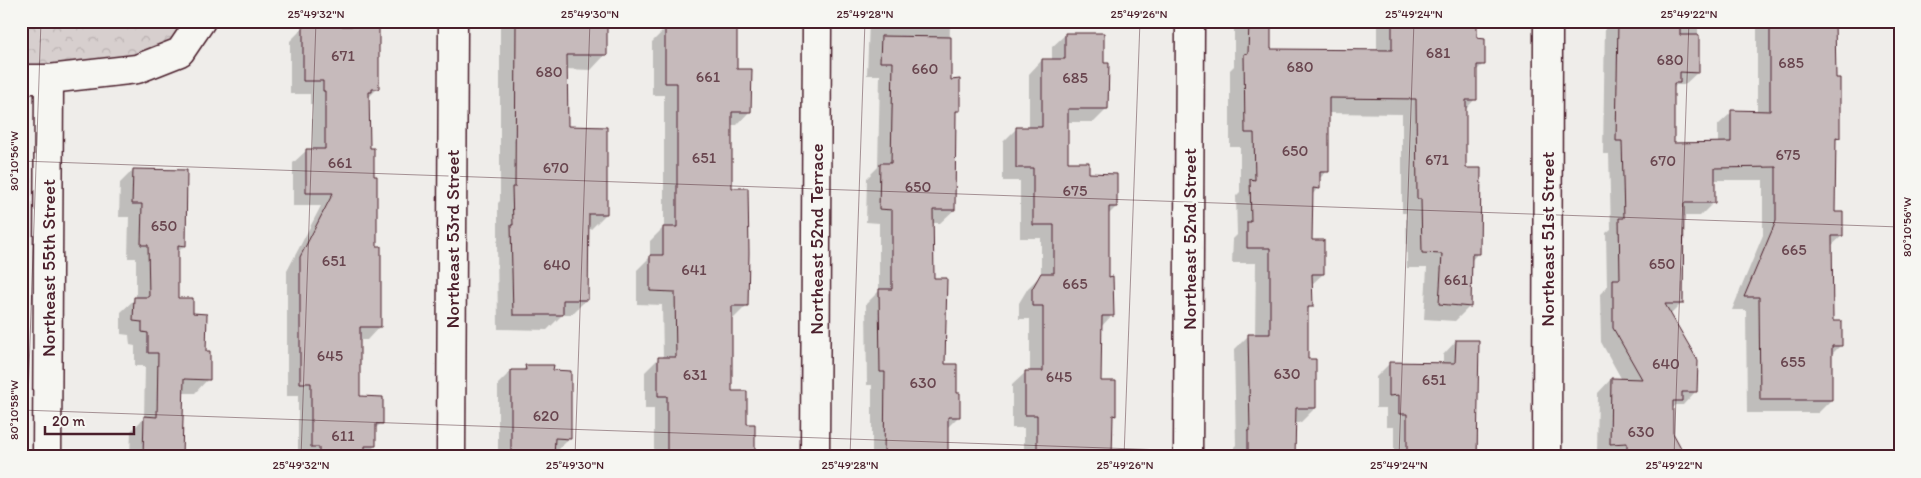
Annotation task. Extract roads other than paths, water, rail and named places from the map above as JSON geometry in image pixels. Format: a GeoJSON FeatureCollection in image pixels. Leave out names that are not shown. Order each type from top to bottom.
{"type":"FeatureCollection","features":[{"type":"Feature","properties":{"kind":"street"},"geometry":{"type":"LineString","coordinates":[[21,79],[50,79],[137,69],[180,52],[202,21]]}},
{"type":"Feature","properties":{"kind":"street","name":"Northeast 53rd Street"},"geometry":{"type":"LineString","coordinates":[[451,457],[454,21]]}},
{"type":"Feature","properties":{"kind":"street","name":"Northeast 52nd Terrace"},"geometry":{"type":"LineString","coordinates":[[815,457],[817,21]]}},
{"type":"Feature","properties":{"kind":"street","name":"Northeast 52nd Street"},"geometry":{"type":"LineString","coordinates":[[1188,457],[1190,21]]}},
{"type":"Feature","properties":{"kind":"street","name":"Northeast 51st Street"},"geometry":{"type":"LineString","coordinates":[[1547,457],[1548,21]]}},
{"type":"Feature","properties":{"kind":"street","name":"Northeast 55th Street"},"geometry":{"type":"LineString","coordinates":[[48,457],[50,79]]}}]}
